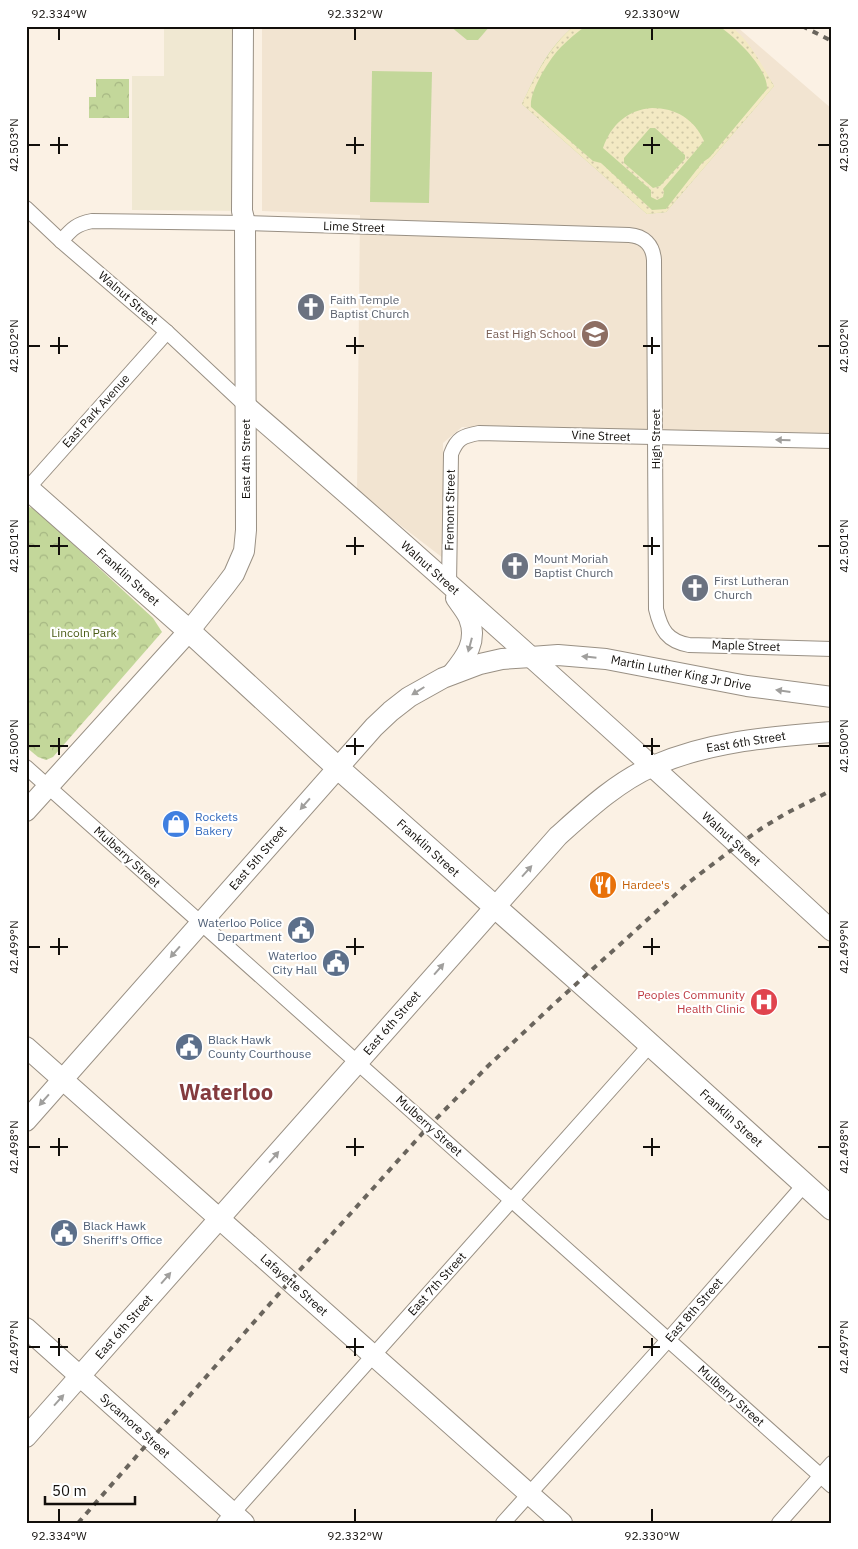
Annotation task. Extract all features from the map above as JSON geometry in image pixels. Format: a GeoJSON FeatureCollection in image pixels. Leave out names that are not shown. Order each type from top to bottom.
{"type":"FeatureCollection","features":[{"type":"Feature","properties":{"kind":"main road","name":"East 4th Street"},"geometry":{"type":"LineString","coordinates":[[26,811],[189,632],[234,574],[244,551],[246,530],[246,406],[245,224],[242,211],[243,26]]}},
{"type":"Feature","properties":{"kind":"main road","name":"Walnut Street"},"geometry":{"type":"LineString","coordinates":[[246,406],[358,502],[832,931]]}},
{"type":"Feature","properties":{"kind":"main road","name":"Franklin Street"},"geometry":{"type":"LineString","coordinates":[[27,488],[832,1209]]}},
{"type":"Feature","properties":{"kind":"main road"},"geometry":{"type":"LineString","coordinates":[[449,585],[468,617],[472,631],[471,645],[465,658],[452,674]]}},
{"type":"Feature","properties":{"kind":"main road","name":"Martin Luther King Jr Drive"},"geometry":{"type":"LineString","coordinates":[[531,657],[558,655],[606,659],[747,686],[832,697]]}},
{"type":"Feature","properties":{"kind":"main road","name":"East 5th Street"},"geometry":{"type":"LineString","coordinates":[[26,1121],[390,711],[426,687],[452,674],[480,664],[502,659],[531,657]]}},
{"type":"Feature","properties":{"kind":"main road","name":"East 6th Street"},"geometry":{"type":"LineString","coordinates":[[26,1436],[558,836],[605,795],[652,767],[703,749],[724,744],[772,736],[832,732]]}},
{"type":"Feature","properties":{"kind":"main road","name":"Lafayette Street"},"geometry":{"type":"LineString","coordinates":[[26,1047],[562,1523]]}},
{"type":"Feature","properties":{"kind":"main road","name":"Sycamore Street"},"geometry":{"type":"LineString","coordinates":[[26,1328],[234,1519]]}},
{"type":"Feature","properties":{"kind":"street","name":"Walnut Street"},"geometry":{"type":"LineString","coordinates":[[26,208],[246,406]]}},
{"type":"Feature","properties":{"kind":"street","name":"Lime Street"},"geometry":{"type":"LineString","coordinates":[[62,241],[74,227],[92,221],[629,235],[644,239],[650,245]]}},
{"type":"Feature","properties":{"kind":"street","name":"High Street"},"geometry":{"type":"LineString","coordinates":[[650,245],[654,260],[656,609],[664,632]]}},
{"type":"Feature","properties":{"kind":"street","name":"East Park Avenue"},"geometry":{"type":"LineString","coordinates":[[27,488],[166,332]]}},
{"type":"Feature","properties":{"kind":"street","name":"Vine Street"},"geometry":{"type":"LineString","coordinates":[[461,438],[479,433],[832,440]]}},
{"type":"Feature","properties":{"kind":"street","name":"Fremont Street"},"geometry":{"type":"LineString","coordinates":[[449,585],[450,454],[454,444],[461,438]]}},
{"type":"Feature","properties":{"kind":"street","name":"Maple Street"},"geometry":{"type":"LineString","coordinates":[[664,632],[679,643],[832,649]]}},
{"type":"Feature","properties":{"kind":"street","name":"Mulberry Street"},"geometry":{"type":"LineString","coordinates":[[26,767],[832,1486]]}},
{"type":"Feature","properties":{"kind":"street","name":"East 7th Street"},"geometry":{"type":"LineString","coordinates":[[234,1519],[373,1355],[650,1045]]}},
{"type":"Feature","properties":{"kind":"street","name":"East 8th Street"},"geometry":{"type":"LineString","coordinates":[[503,1523],[668,1340],[804,1185]]}},
{"type":"Feature","properties":{"kind":"street"},"geometry":{"type":"LineString","coordinates":[[780,1523],[832,1463]]}},
{"type":"Feature","properties":{"kind":"shaded area"},"geometry":{"type":"Polygon","coordinates":[[[164,26],[243,26],[242,211],[132,210],[132,76],[164,76],[164,26]]]}},
{"type":"Feature","properties":{"kind":"shaded area","name":"East High School"},"geometry":{"type":"Polygon","coordinates":[[[262,26],[736,26],[832,109],[832,433],[462,427],[443,443],[443,558],[357,492],[360,215],[262,211],[262,26]]]}},
{"type":"Feature","properties":{"kind":"green space"},"geometry":{"type":"Polygon","coordinates":[[[450,26],[490,26],[478,40],[467,40],[450,26]]]}},
{"type":"Feature","properties":{"kind":"green space"},"geometry":{"type":"Polygon","coordinates":[[[574,26],[730,26],[750,47],[774,86],[666,212],[647,214],[522,104],[550,53],[574,26]]]}},
{"type":"Feature","properties":{"kind":"green space"},"geometry":{"type":"Polygon","coordinates":[[[372,71],[432,72],[429,203],[370,202],[372,71]]]}},
{"type":"Feature","properties":{"kind":"green space"},"geometry":{"type":"Polygon","coordinates":[[[96,79],[129,79],[129,118],[89,118],[89,97],[96,97],[96,79]]]}},
{"type":"Feature","properties":{"kind":"green space","name":"Lincoln Park"},"geometry":{"type":"Polygon","coordinates":[[[29,507],[35,509],[153,618],[162,632],[53,757],[46,760],[38,757],[26,747],[26,509],[29,507]]]}},
{"type":"Feature","properties":{"kind":"sand"},"geometry":{"type":"Polygon","coordinates":[[[574,26],[586,26],[567,41],[551,59],[533,92],[531,107],[593,161],[601,163],[652,210],[666,209],[702,163],[710,157],[767,89],[766,81],[756,63],[741,45],[719,26],[731,27],[743,38],[774,86],[666,212],[647,214],[522,104],[550,52],[574,26]]]}},
{"type":"Feature","properties":{"kind":"sand"},"geometry":{"type":"Polygon","coordinates":[[[643,109],[669,110],[683,116],[695,127],[704,141],[663,189],[663,197],[657,200],[651,197],[651,190],[603,148],[611,132],[621,120],[643,109]],[[650,128],[624,158],[624,163],[653,188],[660,186],[685,159],[685,155],[655,128],[650,128]]]}},
{"type":"Feature","properties":{"kind":"railway"},"geometry":{"type":"LineString","coordinates":[[802,26],[832,41]]}},
{"type":"Feature","properties":{"kind":"railway"},"geometry":{"type":"LineString","coordinates":[[78,1523],[429,1126],[488,1066],[688,883],[762,828],[832,790]]}},
{"type":"Feature","properties":{"kind":"place","name":"Faith Temple Baptist Church"},"geometry":{"type":"Point","coordinates":[311,307]}},
{"type":"Feature","properties":{"kind":"place","name":"East High School"},"geometry":{"type":"Point","coordinates":[595,334]}},
{"type":"Feature","properties":{"kind":"place","name":"Mount Moriah Baptist Church"},"geometry":{"type":"Point","coordinates":[515,566]}},
{"type":"Feature","properties":{"kind":"place","name":"First Lutheran Church"},"geometry":{"type":"Point","coordinates":[695,588]}},
{"type":"Feature","properties":{"kind":"place","name":"Rockets Bakery"},"geometry":{"type":"Point","coordinates":[176,824]}},
{"type":"Feature","properties":{"kind":"place","name":"Hardee's"},"geometry":{"type":"Point","coordinates":[603,885]}},
{"type":"Feature","properties":{"kind":"place","name":"Waterloo Police Department"},"geometry":{"type":"Point","coordinates":[301,930]}},
{"type":"Feature","properties":{"kind":"place","name":"Waterloo City Hall"},"geometry":{"type":"Point","coordinates":[336,963]}},
{"type":"Feature","properties":{"kind":"place","name":"Peoples Community Health Clinic"},"geometry":{"type":"Point","coordinates":[764,1002]}},
{"type":"Feature","properties":{"kind":"place","name":"Black Hawk County Courthouse"},"geometry":{"type":"Point","coordinates":[189,1047]}},
{"type":"Feature","properties":{"kind":"place","name":"Black Hawk Sheriff's Office"},"geometry":{"type":"Point","coordinates":[64,1233]}},
{"type":"Feature","properties":{"kind":"district","name":"Waterloo"},"geometry":{"type":"Point","coordinates":[226,1092]}}]}
